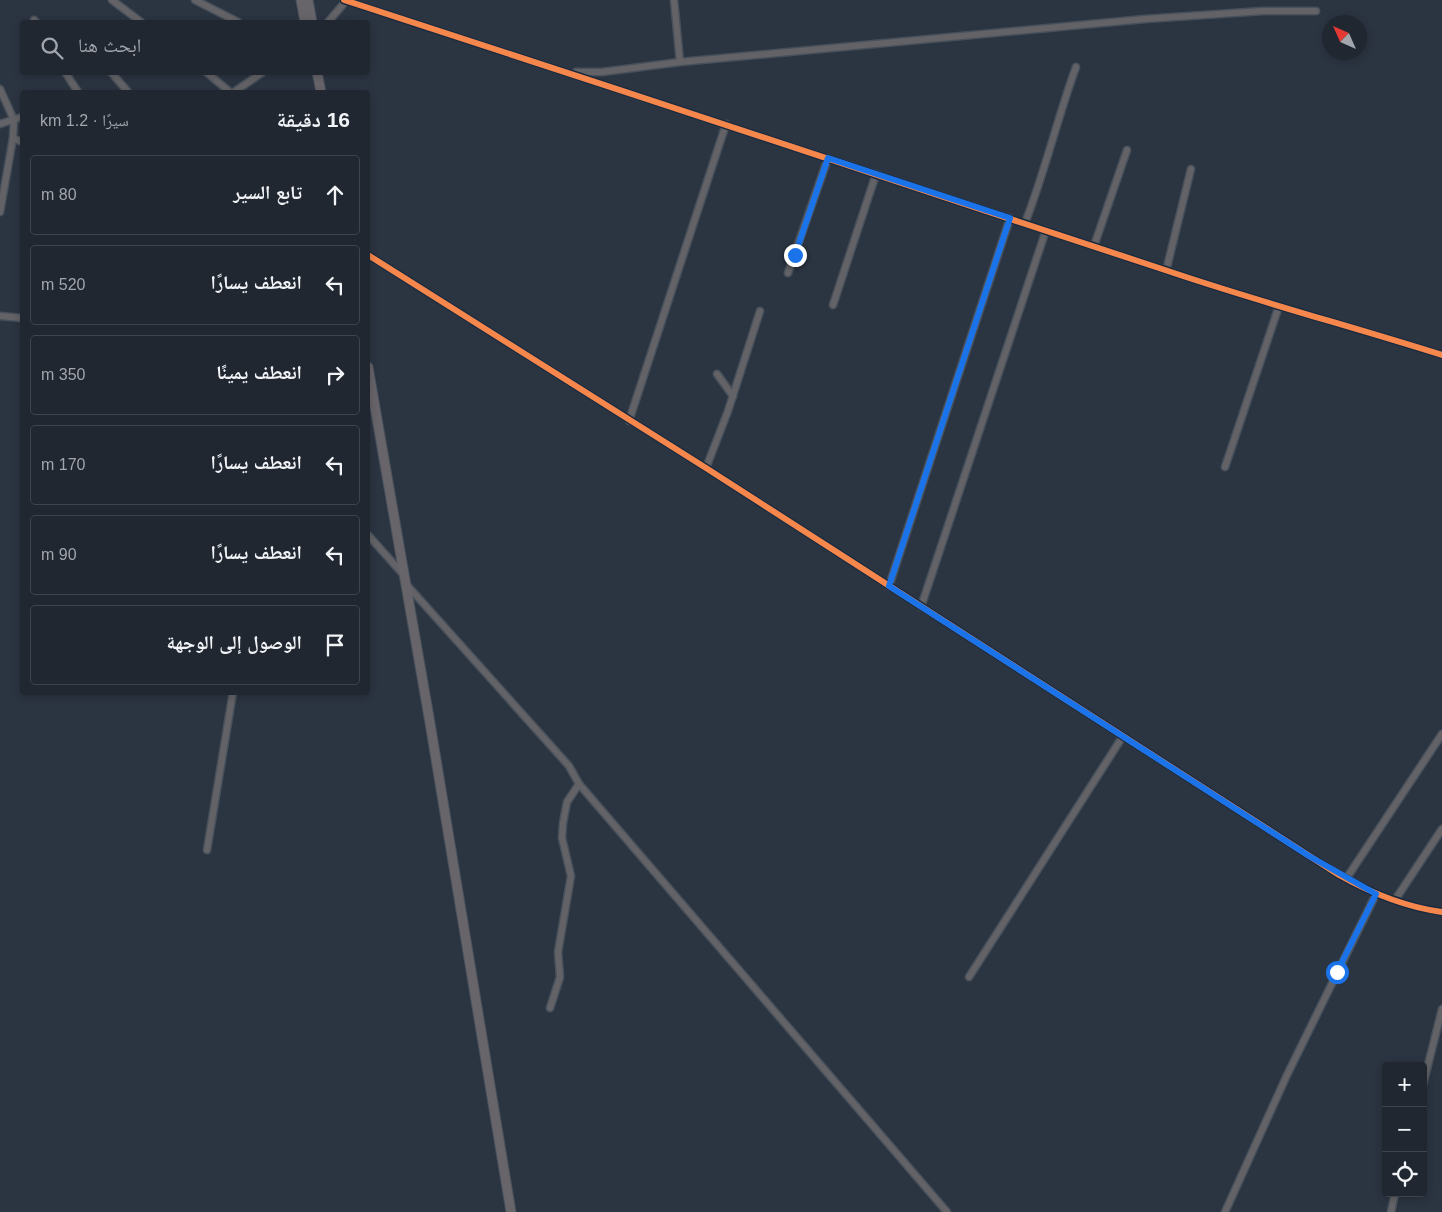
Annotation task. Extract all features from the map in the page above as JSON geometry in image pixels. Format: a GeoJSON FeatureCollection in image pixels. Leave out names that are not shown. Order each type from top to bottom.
{"type":"FeatureCollection","features":[{"type":"Feature","properties":{"kind":"main road"},"geometry":{"type":"LineString","coordinates":[[301,0],[305,20]]}},
{"type":"Feature","properties":{"kind":"main road"},"geometry":{"type":"LineString","coordinates":[[308,0],[312,20]]}},
{"type":"Feature","properties":{"kind":"main road"},"geometry":{"type":"LineString","coordinates":[[318,75],[321,90]]}},
{"type":"Feature","properties":{"kind":"main road"},"geometry":{"type":"LineString","coordinates":[[370,379],[403,577],[430,723],[511,1212]]}},
{"type":"Feature","properties":{"kind":"street"},"geometry":{"type":"LineString","coordinates":[[112,0],[139,20]]}},
{"type":"Feature","properties":{"kind":"street"},"geometry":{"type":"LineString","coordinates":[[195,0],[234,20]]}},
{"type":"Feature","properties":{"kind":"street"},"geometry":{"type":"LineString","coordinates":[[330,20],[345,0],[360,2],[455,38],[569,72],[1166,271],[1442,354]]}},
{"type":"Feature","properties":{"kind":"street"},"geometry":{"type":"LineString","coordinates":[[674,0],[680,62]]}},
{"type":"Feature","properties":{"kind":"street"},"geometry":{"type":"LineString","coordinates":[[569,72],[602,72],[680,62],[1146,19],[1262,11],[1316,11]]}},
{"type":"Feature","properties":{"kind":"street"},"geometry":{"type":"LineString","coordinates":[[1025,223],[1041,182],[1052,137],[1076,67]]}},
{"type":"Feature","properties":{"kind":"street"},"geometry":{"type":"LineString","coordinates":[[67,75],[77,90]]}},
{"type":"Feature","properties":{"kind":"street"},"geometry":{"type":"LineString","coordinates":[[114,75],[126,90]]}},
{"type":"Feature","properties":{"kind":"street"},"geometry":{"type":"LineString","coordinates":[[210,75],[228,90]]}},
{"type":"Feature","properties":{"kind":"street"},"geometry":{"type":"LineString","coordinates":[[237,90],[259,75]]}},
{"type":"Feature","properties":{"kind":"street"},"geometry":{"type":"LineString","coordinates":[[0,89],[14,120],[14,138],[0,212]]}},
{"type":"Feature","properties":{"kind":"street"},"geometry":{"type":"LineString","coordinates":[[0,124],[20,118]]}},
{"type":"Feature","properties":{"kind":"street"},"geometry":{"type":"LineString","coordinates":[[629,421],[726,124]]}},
{"type":"Feature","properties":{"kind":"street"},"geometry":{"type":"LineString","coordinates":[[14,138],[20,141]]}},
{"type":"Feature","properties":{"kind":"street"},"geometry":{"type":"LineString","coordinates":[[1094,246],[1127,150]]}},
{"type":"Feature","properties":{"kind":"street"},"geometry":{"type":"LineString","coordinates":[[788,273],[828,158]]}},
{"type":"Feature","properties":{"kind":"street"},"geometry":{"type":"LineString","coordinates":[[1166,271],[1191,169]]}},
{"type":"Feature","properties":{"kind":"street"},"geometry":{"type":"LineString","coordinates":[[833,305],[876,174]]}},
{"type":"Feature","properties":{"kind":"street"},"geometry":{"type":"LineString","coordinates":[[889,586],[1010,218]]}},
{"type":"Feature","properties":{"kind":"street"},"geometry":{"type":"LineString","coordinates":[[921,607],[1046,230]]}},
{"type":"Feature","properties":{"kind":"street"},"geometry":{"type":"LineString","coordinates":[[370,256],[706,468],[1346,879],[1376,894],[1424,910],[1442,912]]}},
{"type":"Feature","properties":{"kind":"street"},"geometry":{"type":"LineString","coordinates":[[1225,467],[1279,306]]}},
{"type":"Feature","properties":{"kind":"street"},"geometry":{"type":"LineString","coordinates":[[706,468],[733,396],[760,311]]}},
{"type":"Feature","properties":{"kind":"street"},"geometry":{"type":"LineString","coordinates":[[0,316],[20,318]]}},
{"type":"Feature","properties":{"kind":"street"},"geometry":{"type":"LineString","coordinates":[[717,374],[733,396]]}},
{"type":"Feature","properties":{"kind":"street"},"geometry":{"type":"LineString","coordinates":[[370,537],[569,766],[579,784],[948,1212]]}},
{"type":"Feature","properties":{"kind":"street"},"geometry":{"type":"LineString","coordinates":[[207,850],[233,695]]}},
{"type":"Feature","properties":{"kind":"street"},"geometry":{"type":"LineString","coordinates":[[1346,879],[1442,734]]}},
{"type":"Feature","properties":{"kind":"street"},"geometry":{"type":"LineString","coordinates":[[969,977],[1123,736]]}},
{"type":"Feature","properties":{"kind":"street"},"geometry":{"type":"LineString","coordinates":[[550,1008],[560,977],[558,952],[570,876],[562,838],[563,823],[566,802],[579,784]]}},
{"type":"Feature","properties":{"kind":"street"},"geometry":{"type":"LineString","coordinates":[[1395,900],[1442,829]]}},
{"type":"Feature","properties":{"kind":"street"},"geometry":{"type":"LineString","coordinates":[[1225,1212],[1288,1075],[1376,894]]}},
{"type":"Feature","properties":{"kind":"street"},"geometry":{"type":"LineString","coordinates":[[1427,1069],[1442,1009]]}},
{"type":"Feature","properties":{"kind":"street"},"geometry":{"type":"LineString","coordinates":[[1391,1212],[1394,1197]]}},
{"type":"Feature","properties":{"kind":"cycle path"},"geometry":{"type":"LineString","coordinates":[[344,0],[1199,281],[1442,355]]}},
{"type":"Feature","properties":{"kind":"cycle path"},"geometry":{"type":"LineString","coordinates":[[370,256],[706,468],[1339,875],[1363,888],[1389,898],[1415,907],[1442,912]]}},
{"type":"Feature","properties":{"kind":"route"},"geometry":{"type":"LineString","coordinates":[[795,255],[828,158],[1010,218],[889,586],[1309,856],[1346,879],[1376,894],[1337,972]]}}]}
